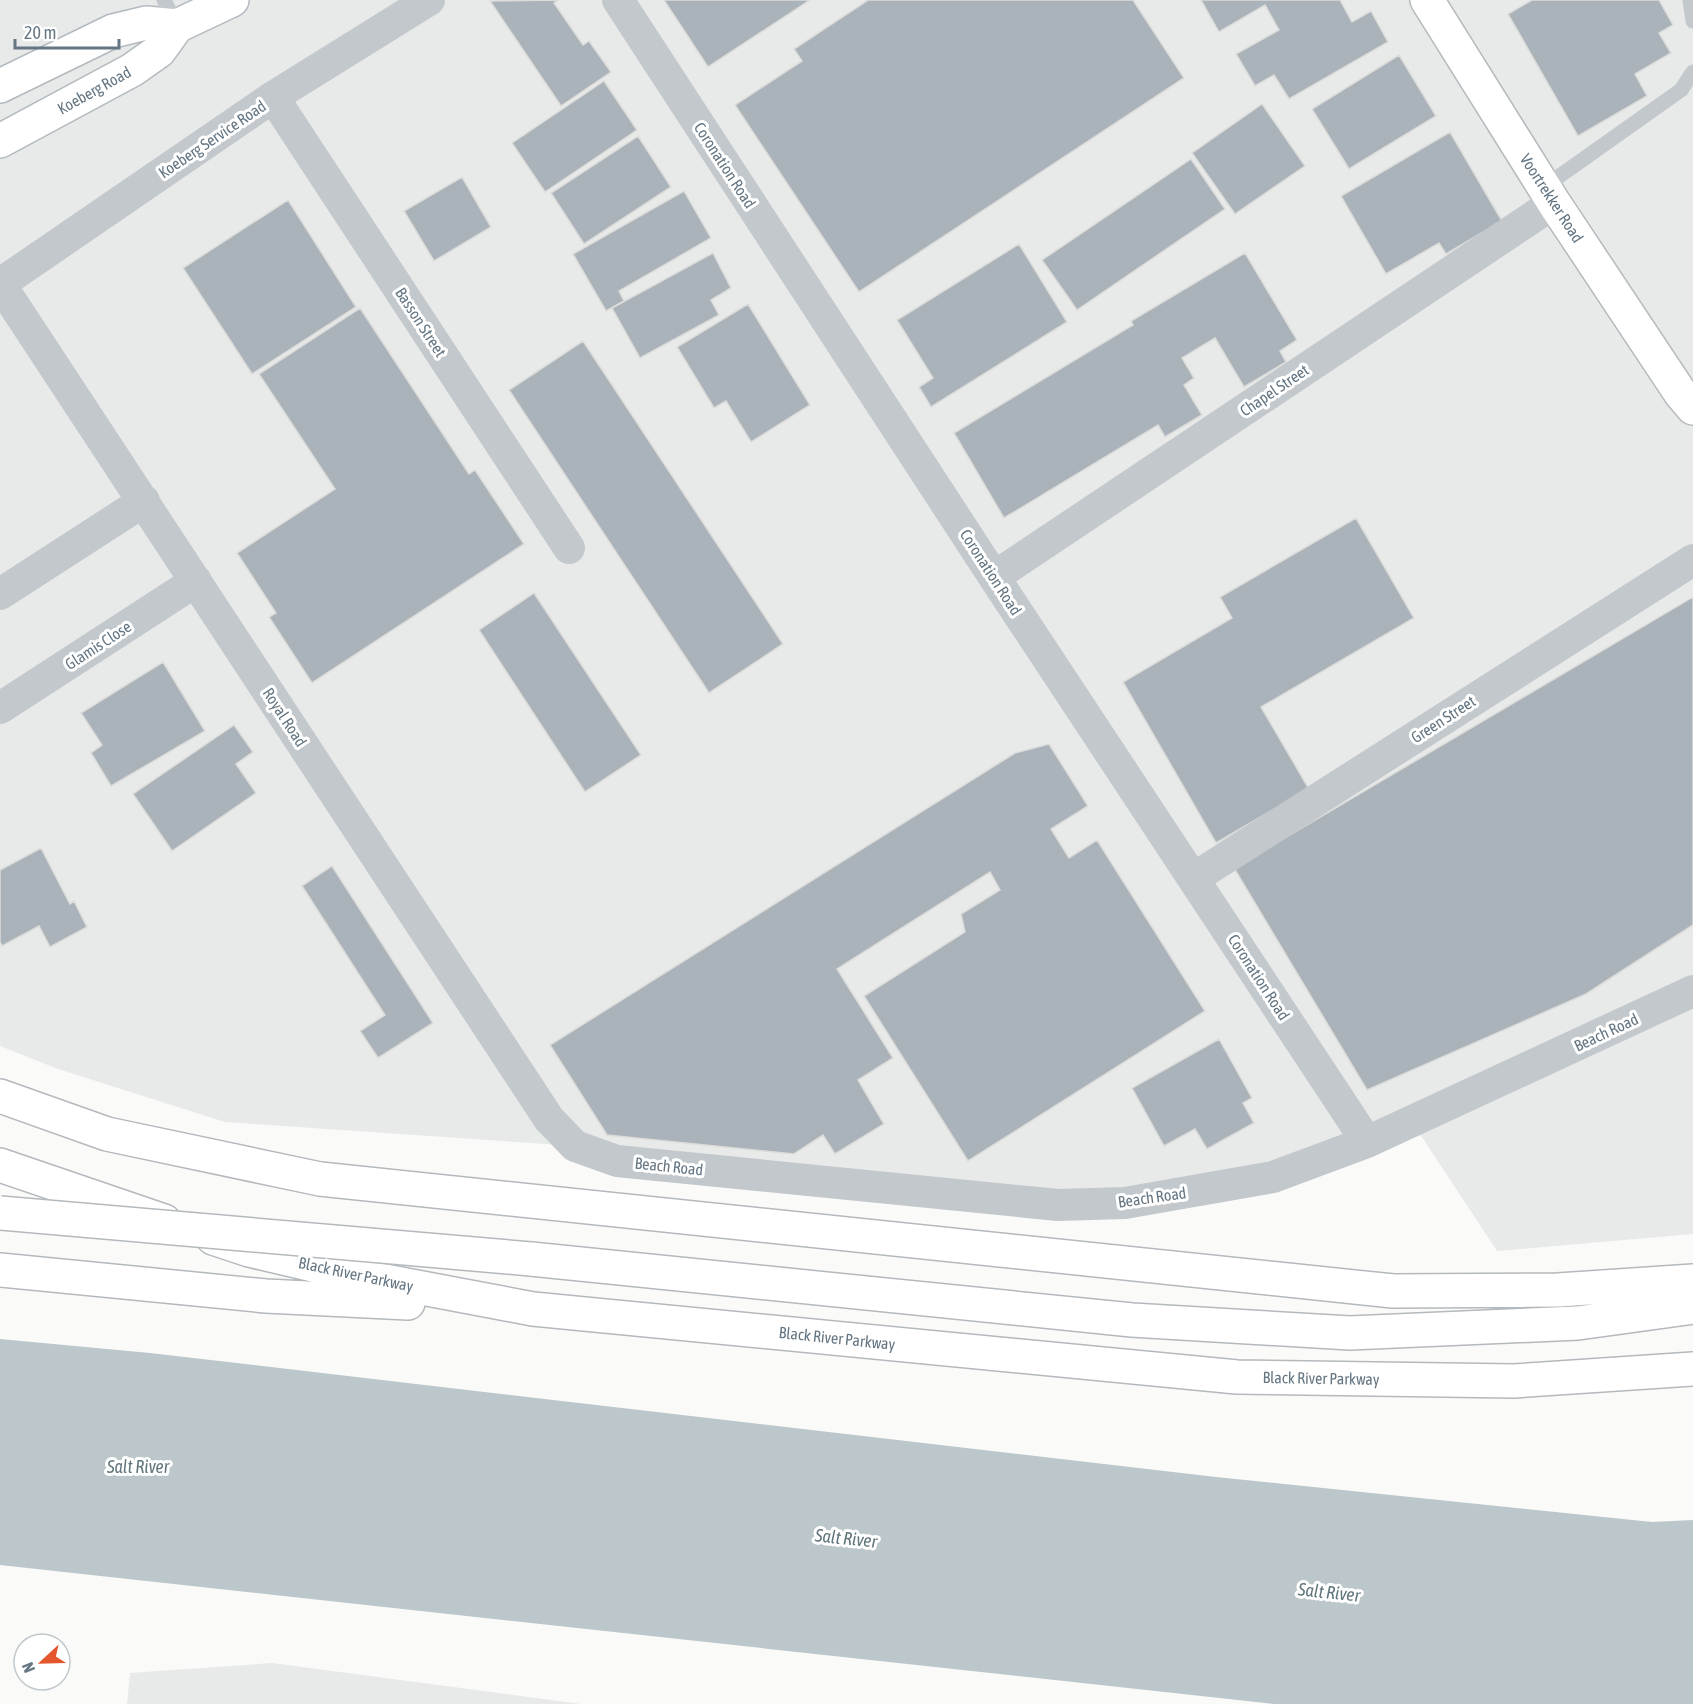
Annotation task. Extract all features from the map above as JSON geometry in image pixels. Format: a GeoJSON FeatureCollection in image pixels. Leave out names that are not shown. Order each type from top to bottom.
{"type":"FeatureCollection","features":[{"type":"Feature","properties":{"kind":"main road","name":"Koeberg Road"},"geometry":{"type":"LineString","coordinates":[[0,141],[132,70],[159,51],[171,13],[232,0]]}},
{"type":"Feature","properties":{"kind":"main road","name":"Voortrekker Road"},"geometry":{"type":"LineString","coordinates":[[1427,0],[1549,195],[1689,407]]}},
{"type":"Feature","properties":{"kind":"main road"},"geometry":{"type":"LineString","coordinates":[[0,86],[113,31],[146,23],[171,13]]}},
{"type":"Feature","properties":{"kind":"main road"},"geometry":{"type":"LineString","coordinates":[[0,1096],[107,1134],[320,1179],[1393,1291],[1558,1290],[1693,1281]]}},
{"type":"Feature","properties":{"kind":"main road","name":"Black River Parkway"},"geometry":{"type":"LineString","coordinates":[[0,1165],[249,1250],[364,1277],[532,1309],[1237,1377],[1514,1381],[1693,1369]]}},
{"type":"Feature","properties":{"kind":"main road"},"geometry":{"type":"LineString","coordinates":[[0,1213],[531,1259],[1143,1321],[1350,1333],[1559,1323],[1693,1307]]}},
{"type":"Feature","properties":{"kind":"main road"},"geometry":{"type":"LineString","coordinates":[[0,1270],[266,1296],[532,1309]]}},
{"type":"Feature","properties":{"kind":"street","name":"Koeberg Service Road"},"geometry":{"type":"LineString","coordinates":[[0,284],[273,97],[429,0]]}},
{"type":"Feature","properties":{"kind":"street","name":"Coronation Road"},"geometry":{"type":"LineString","coordinates":[[618,0],[994,577],[1367,1142]]}},
{"type":"Feature","properties":{"kind":"street","name":"Basson Street"},"geometry":{"type":"LineString","coordinates":[[273,97],[569,548]]}},
{"type":"Feature","properties":{"kind":"street","name":"Chapel Street"},"geometry":{"type":"LineString","coordinates":[[994,577],[1549,195]]}},
{"type":"Feature","properties":{"kind":"street","name":"Royal Road"},"geometry":{"type":"LineString","coordinates":[[0,284],[549,1119],[575,1146]]}},
{"type":"Feature","properties":{"kind":"street"},"geometry":{"type":"LineString","coordinates":[[0,594],[144,501]]}},
{"type":"Feature","properties":{"kind":"street","name":"Green Street"},"geometry":{"type":"LineString","coordinates":[[1194,878],[1693,560]]}},
{"type":"Feature","properties":{"kind":"street","name":"Glamis Close"},"geometry":{"type":"LineString","coordinates":[[0,708],[196,581]]}},
{"type":"Feature","properties":{"kind":"street","name":"Beach Road"},"geometry":{"type":"LineString","coordinates":[[575,1146],[617,1161],[1058,1205],[1125,1203],[1273,1177],[1367,1142],[1693,992]]}},
{"type":"Feature","properties":{"kind":"lane"},"geometry":{"type":"LineString","coordinates":[[1690,0],[1693,21]]}},
{"type":"Feature","properties":{"kind":"lane"},"geometry":{"type":"LineString","coordinates":[[1549,195],[1681,90],[1693,72]]}},
{"type":"Feature","properties":{"kind":"shaded area"},"geometry":{"type":"Polygon","coordinates":[[[0,0],[1693,0],[1693,1234],[1497,1251],[1412,1122],[1125,1203],[575,1146],[225,1122],[58,1069],[0,1046],[0,0]]]}},
{"type":"Feature","properties":{"kind":"shaded area"},"geometry":{"type":"Polygon","coordinates":[[[272,1663],[581,1704],[127,1704],[130,1673],[272,1663]]]}},
{"type":"Feature","properties":{"kind":"water","name":"Salt River"},"geometry":{"type":"Polygon","coordinates":[[[0,1339],[150,1353],[1216,1477],[1652,1522],[1693,1520],[1693,1704],[1274,1704],[0,1565],[0,1339]]]}},
{"type":"Feature","properties":{"kind":"building"},"geometry":{"type":"Polygon","coordinates":[[[558,0],[554,3],[583,45],[589,41],[611,72],[561,106],[490,1],[558,0]]]}},
{"type":"Feature","properties":{"kind":"building"},"geometry":{"type":"Polygon","coordinates":[[[664,0],[810,0],[708,67],[664,0]]]}},
{"type":"Feature","properties":{"kind":"building"},"geometry":{"type":"Polygon","coordinates":[[[868,0],[1133,0],[1184,78],[859,292],[735,105],[802,61],[794,49],[868,0]]]}},
{"type":"Feature","properties":{"kind":"building"},"geometry":{"type":"Polygon","coordinates":[[[1201,0],[1340,0],[1352,22],[1371,11],[1388,42],[1289,99],[1274,75],[1255,86],[1236,54],[1279,30],[1265,5],[1219,32],[1201,0]]]}},
{"type":"Feature","properties":{"kind":"building"},"geometry":{"type":"Polygon","coordinates":[[[1532,0],[1659,0],[1673,25],[1659,33],[1671,53],[1635,74],[1647,96],[1578,136],[1508,14],[1532,0]]]}},
{"type":"Feature","properties":{"kind":"building"},"geometry":{"type":"Polygon","coordinates":[[[1399,55],[1436,116],[1349,169],[1312,109],[1399,55]]]}},
{"type":"Feature","properties":{"kind":"building"},"geometry":{"type":"Polygon","coordinates":[[[604,81],[637,130],[545,192],[512,143],[604,81]]]}},
{"type":"Feature","properties":{"kind":"building"},"geometry":{"type":"Polygon","coordinates":[[[1262,104],[1305,166],[1235,214],[1192,153],[1262,104]]]}},
{"type":"Feature","properties":{"kind":"building"},"geometry":{"type":"Polygon","coordinates":[[[1450,132],[1502,221],[1446,254],[1439,243],[1386,274],[1341,196],[1450,132]]]}},
{"type":"Feature","properties":{"kind":"building"},"geometry":{"type":"Polygon","coordinates":[[[638,136],[671,187],[584,244],[551,193],[638,136]]]}},
{"type":"Feature","properties":{"kind":"building"},"geometry":{"type":"Polygon","coordinates":[[[1191,159],[1225,209],[1077,310],[1042,260],[1191,159]]]}},
{"type":"Feature","properties":{"kind":"building"},"geometry":{"type":"Polygon","coordinates":[[[462,177],[491,227],[434,261],[404,211],[462,177]]]}},
{"type":"Feature","properties":{"kind":"building"},"geometry":{"type":"Polygon","coordinates":[[[684,191],[711,238],[619,291],[624,301],[606,311],[573,254],[684,191]]]}},
{"type":"Feature","properties":{"kind":"building"},"geometry":{"type":"Polygon","coordinates":[[[288,200],[356,307],[252,374],[183,268],[288,200]]]}},
{"type":"Feature","properties":{"kind":"building"},"geometry":{"type":"Polygon","coordinates":[[[1019,244],[1067,322],[931,407],[919,387],[933,378],[897,320],[1019,244]]]}},
{"type":"Feature","properties":{"kind":"building"},"geometry":{"type":"Polygon","coordinates":[[[713,253],[731,288],[711,300],[719,315],[640,358],[612,308],[713,253]]]}},
{"type":"Feature","properties":{"kind":"building"},"geometry":{"type":"Polygon","coordinates":[[[1245,253],[1297,340],[1280,351],[1286,362],[1244,387],[1215,338],[1182,358],[1194,378],[1184,385],[1202,415],[1165,437],[1158,425],[1004,518],[954,433],[1133,325],[1131,321],[1245,253]]]}},
{"type":"Feature","properties":{"kind":"building"},"geometry":{"type":"Polygon","coordinates":[[[748,304],[810,405],[751,442],[726,401],[714,408],[677,347],[748,304]]]}},
{"type":"Feature","properties":{"kind":"building"},"geometry":{"type":"Polygon","coordinates":[[[360,308],[469,474],[475,470],[524,544],[312,683],[269,617],[276,613],[237,553],[335,489],[259,374],[360,308]]]}},
{"type":"Feature","properties":{"kind":"building"},"geometry":{"type":"Polygon","coordinates":[[[583,341],[783,644],[709,693],[509,390],[583,341]]]}},
{"type":"Feature","properties":{"kind":"building"},"geometry":{"type":"Polygon","coordinates":[[[1356,518],[1414,618],[1261,707],[1309,789],[1216,843],[1123,682],[1232,618],[1220,597],[1356,518]]]}},
{"type":"Feature","properties":{"kind":"building"},"geometry":{"type":"Polygon","coordinates":[[[534,593],[641,755],[585,792],[479,630],[534,593]]]}},
{"type":"Feature","properties":{"kind":"building"},"geometry":{"type":"Polygon","coordinates":[[[1693,597],[1693,925],[1586,994],[1367,1090],[1234,868],[1693,597]]]}},
{"type":"Feature","properties":{"kind":"building"},"geometry":{"type":"Polygon","coordinates":[[[163,662],[205,731],[111,786],[91,753],[102,745],[81,713],[163,662]]]}},
{"type":"Feature","properties":{"kind":"building"},"geometry":{"type":"Polygon","coordinates":[[[234,725],[253,752],[236,764],[256,793],[172,851],[133,794],[234,725]]]}},
{"type":"Feature","properties":{"kind":"building"},"geometry":{"type":"Polygon","coordinates":[[[1049,744],[1088,806],[1051,829],[1069,858],[1097,840],[1205,1011],[968,1161],[864,996],[965,932],[961,914],[1000,890],[990,872],[837,969],[893,1058],[858,1080],[884,1124],[835,1154],[823,1135],[794,1154],[607,1135],[550,1045],[1015,753],[1049,744]]]}},
{"type":"Feature","properties":{"kind":"building"},"geometry":{"type":"Polygon","coordinates":[[[41,848],[70,904],[74,901],[87,927],[50,947],[39,926],[2,946],[0,942],[0,870],[41,848]]]}},
{"type":"Feature","properties":{"kind":"building"},"geometry":{"type":"Polygon","coordinates":[[[332,866],[433,1023],[378,1058],[360,1031],[385,1015],[302,886],[332,866]]]}},
{"type":"Feature","properties":{"kind":"building"},"geometry":{"type":"Polygon","coordinates":[[[1219,1039],[1252,1098],[1243,1103],[1254,1123],[1207,1149],[1195,1129],[1164,1146],[1132,1088],[1219,1039]]]}}]}
